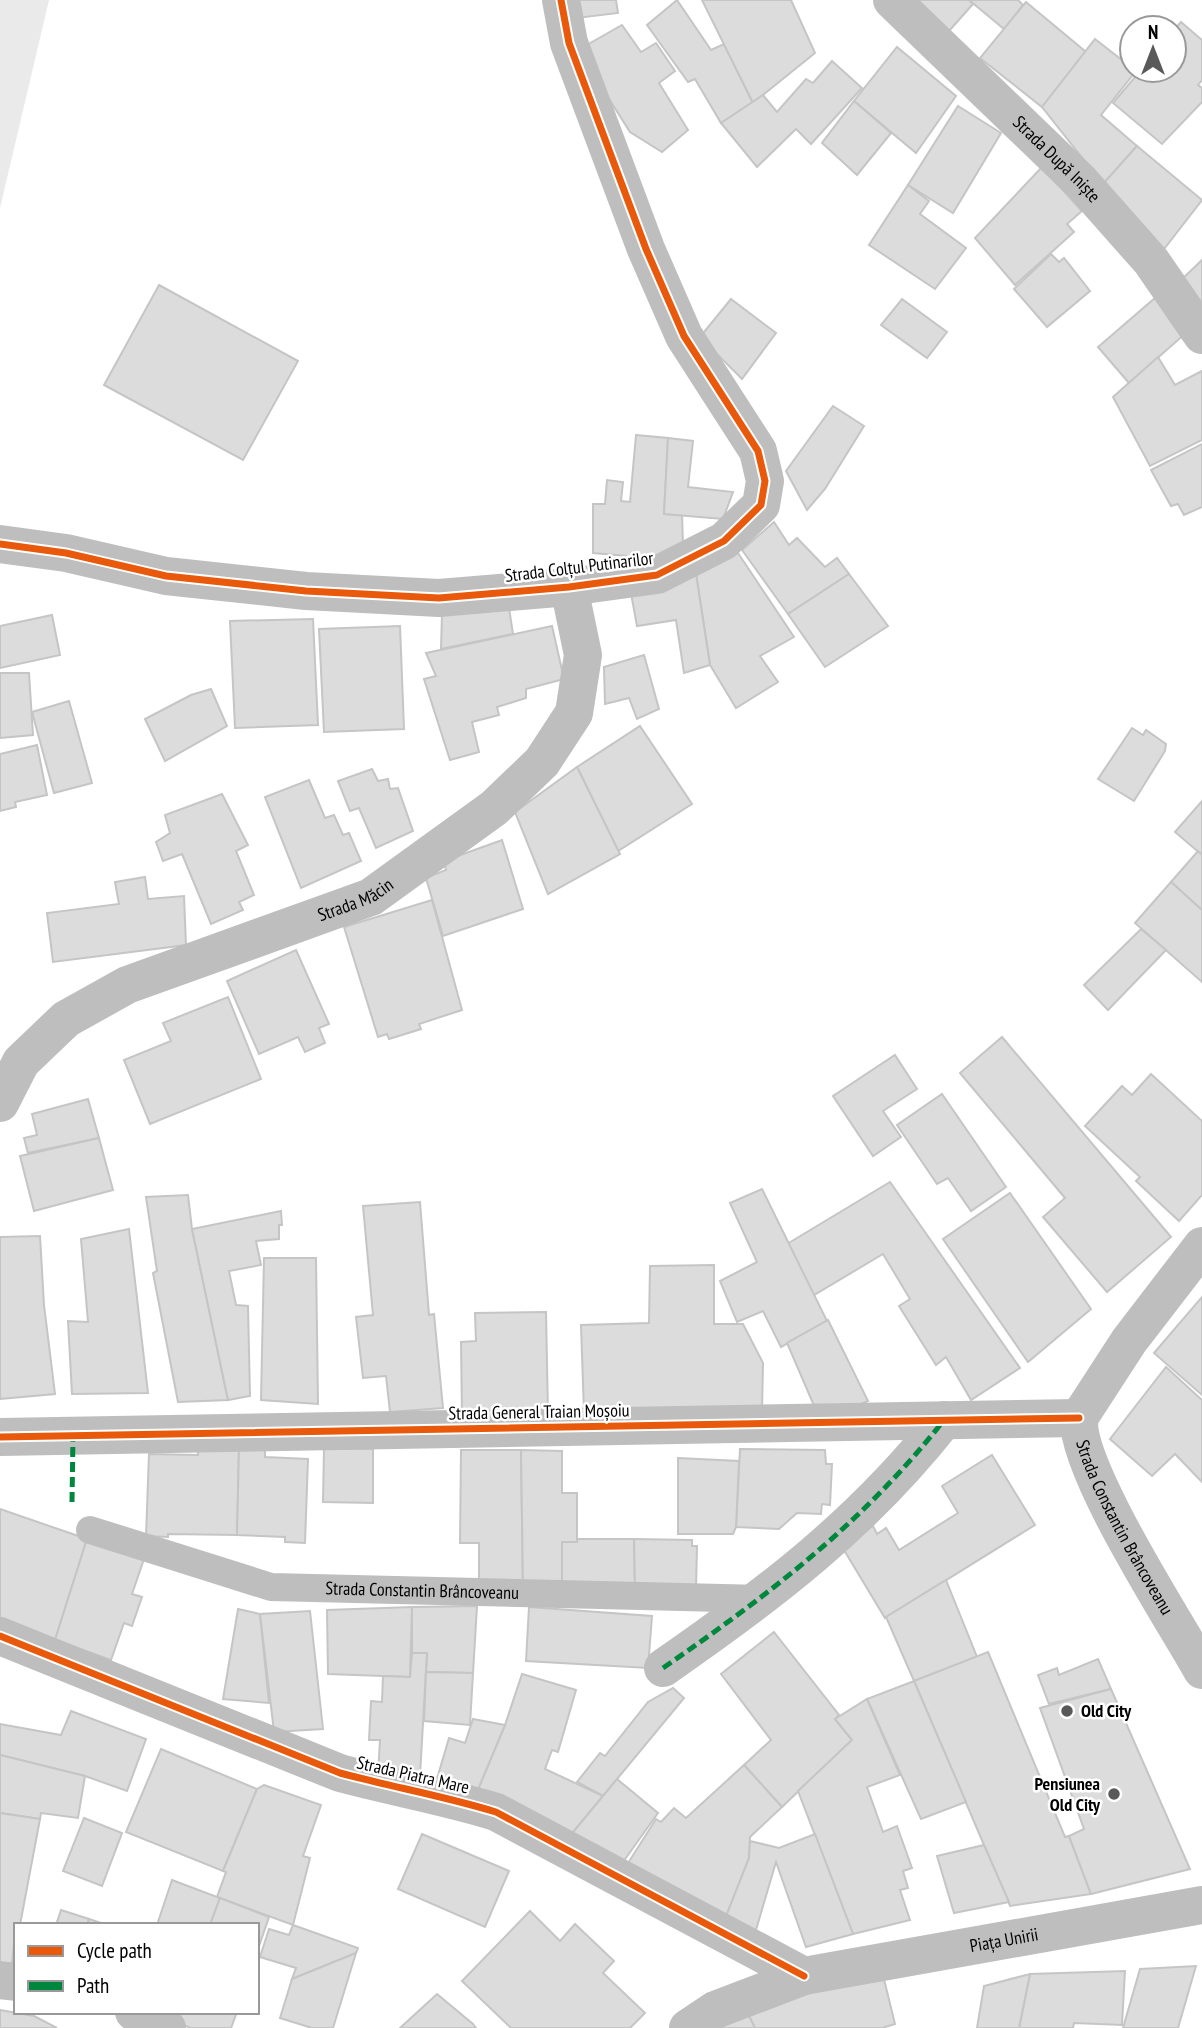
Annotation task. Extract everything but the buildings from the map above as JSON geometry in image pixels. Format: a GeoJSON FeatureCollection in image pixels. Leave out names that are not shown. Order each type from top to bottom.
{"type":"FeatureCollection","features":[{"type":"Feature","properties":{"kind":"street","name":"Strada Colțul Putinarilor"},"geometry":{"type":"LineString","coordinates":[[0,544],[66,553],[166,576],[306,591],[439,598],[569,587],[657,576],[724,541],[761,505],[765,481],[758,452],[684,335],[646,249],[569,43],[561,0]]}},
{"type":"Feature","properties":{"kind":"street","name":"Strada După Iniște"},"geometry":{"type":"LineString","coordinates":[[892,0],[1081,182],[1151,261],[1202,335]]}},
{"type":"Feature","properties":{"kind":"street","name":"Strada Măcin"},"geometry":{"type":"LineString","coordinates":[[0,1103],[21,1062],[66,1020],[127,985],[371,897],[434,855],[494,808],[542,762],[574,713],[583,654],[569,587]]}},
{"type":"Feature","properties":{"kind":"street","name":"Strada Constantin Brâncoveanu"},"geometry":{"type":"LineString","coordinates":[[1202,1246],[1129,1341],[1079,1419],[1078,1433],[1096,1481],[1202,1670]]}},
{"type":"Feature","properties":{"kind":"street","name":"Strada General Traian Moșoiu"},"geometry":{"type":"LineString","coordinates":[[0,1437],[1079,1419]]}},
{"type":"Feature","properties":{"kind":"street"},"geometry":{"type":"LineString","coordinates":[[663,1668],[763,1599],[852,1522],[904,1472],[944,1420]]}},
{"type":"Feature","properties":{"kind":"street","name":"Strada Piatra Mare"},"geometry":{"type":"LineString","coordinates":[[0,1636],[340,1773],[391,1787],[443,1795],[496,1812],[804,1976]]}},
{"type":"Feature","properties":{"kind":"street","name":"Piața Unirii"},"geometry":{"type":"LineString","coordinates":[[688,2028],[715,2010],[804,1976],[1202,1905]]}},
{"type":"Feature","properties":{"kind":"street"},"geometry":{"type":"LineString","coordinates":[[138,2014],[167,2028]]}},
{"type":"Feature","properties":{"kind":"lane","name":"Strada Constantin Brâncoveanu"},"geometry":{"type":"LineString","coordinates":[[90,1530],[271,1587],[763,1599]]}},
{"type":"Feature","properties":{"kind":"shaded area"},"geometry":{"type":"Polygon","coordinates":[[[0,0],[49,0],[0,208],[0,0]]]}},
{"type":"Feature","properties":{"kind":"marked path"},"geometry":{"type":"LineString","coordinates":[[663,1668],[741,1613],[813,1555],[881,1492],[944,1420]]}},
{"type":"Feature","properties":{"kind":"marked path"},"geometry":{"type":"LineString","coordinates":[[72,1502],[73,1436]]}},
{"type":"Feature","properties":{"kind":"cycle path"},"geometry":{"type":"LineString","coordinates":[[0,544],[66,553],[166,576],[306,591],[439,598],[569,587],[657,575],[724,541],[761,505],[765,481],[758,451],[684,336],[646,249],[569,43],[561,0]]}},
{"type":"Feature","properties":{"kind":"cycle path"},"geometry":{"type":"LineString","coordinates":[[0,1437],[1079,1418]]}},
{"type":"Feature","properties":{"kind":"cycle path"},"geometry":{"type":"LineString","coordinates":[[0,1636],[340,1773],[496,1812],[804,1976]]}},
{"type":"Feature","properties":{"kind":"place","name":"Old City"},"geometry":{"type":"Point","coordinates":[1067,1711]}},
{"type":"Feature","properties":{"kind":"place","name":"Pensiunea Old City"},"geometry":{"type":"Point","coordinates":[1114,1794]}}]}
